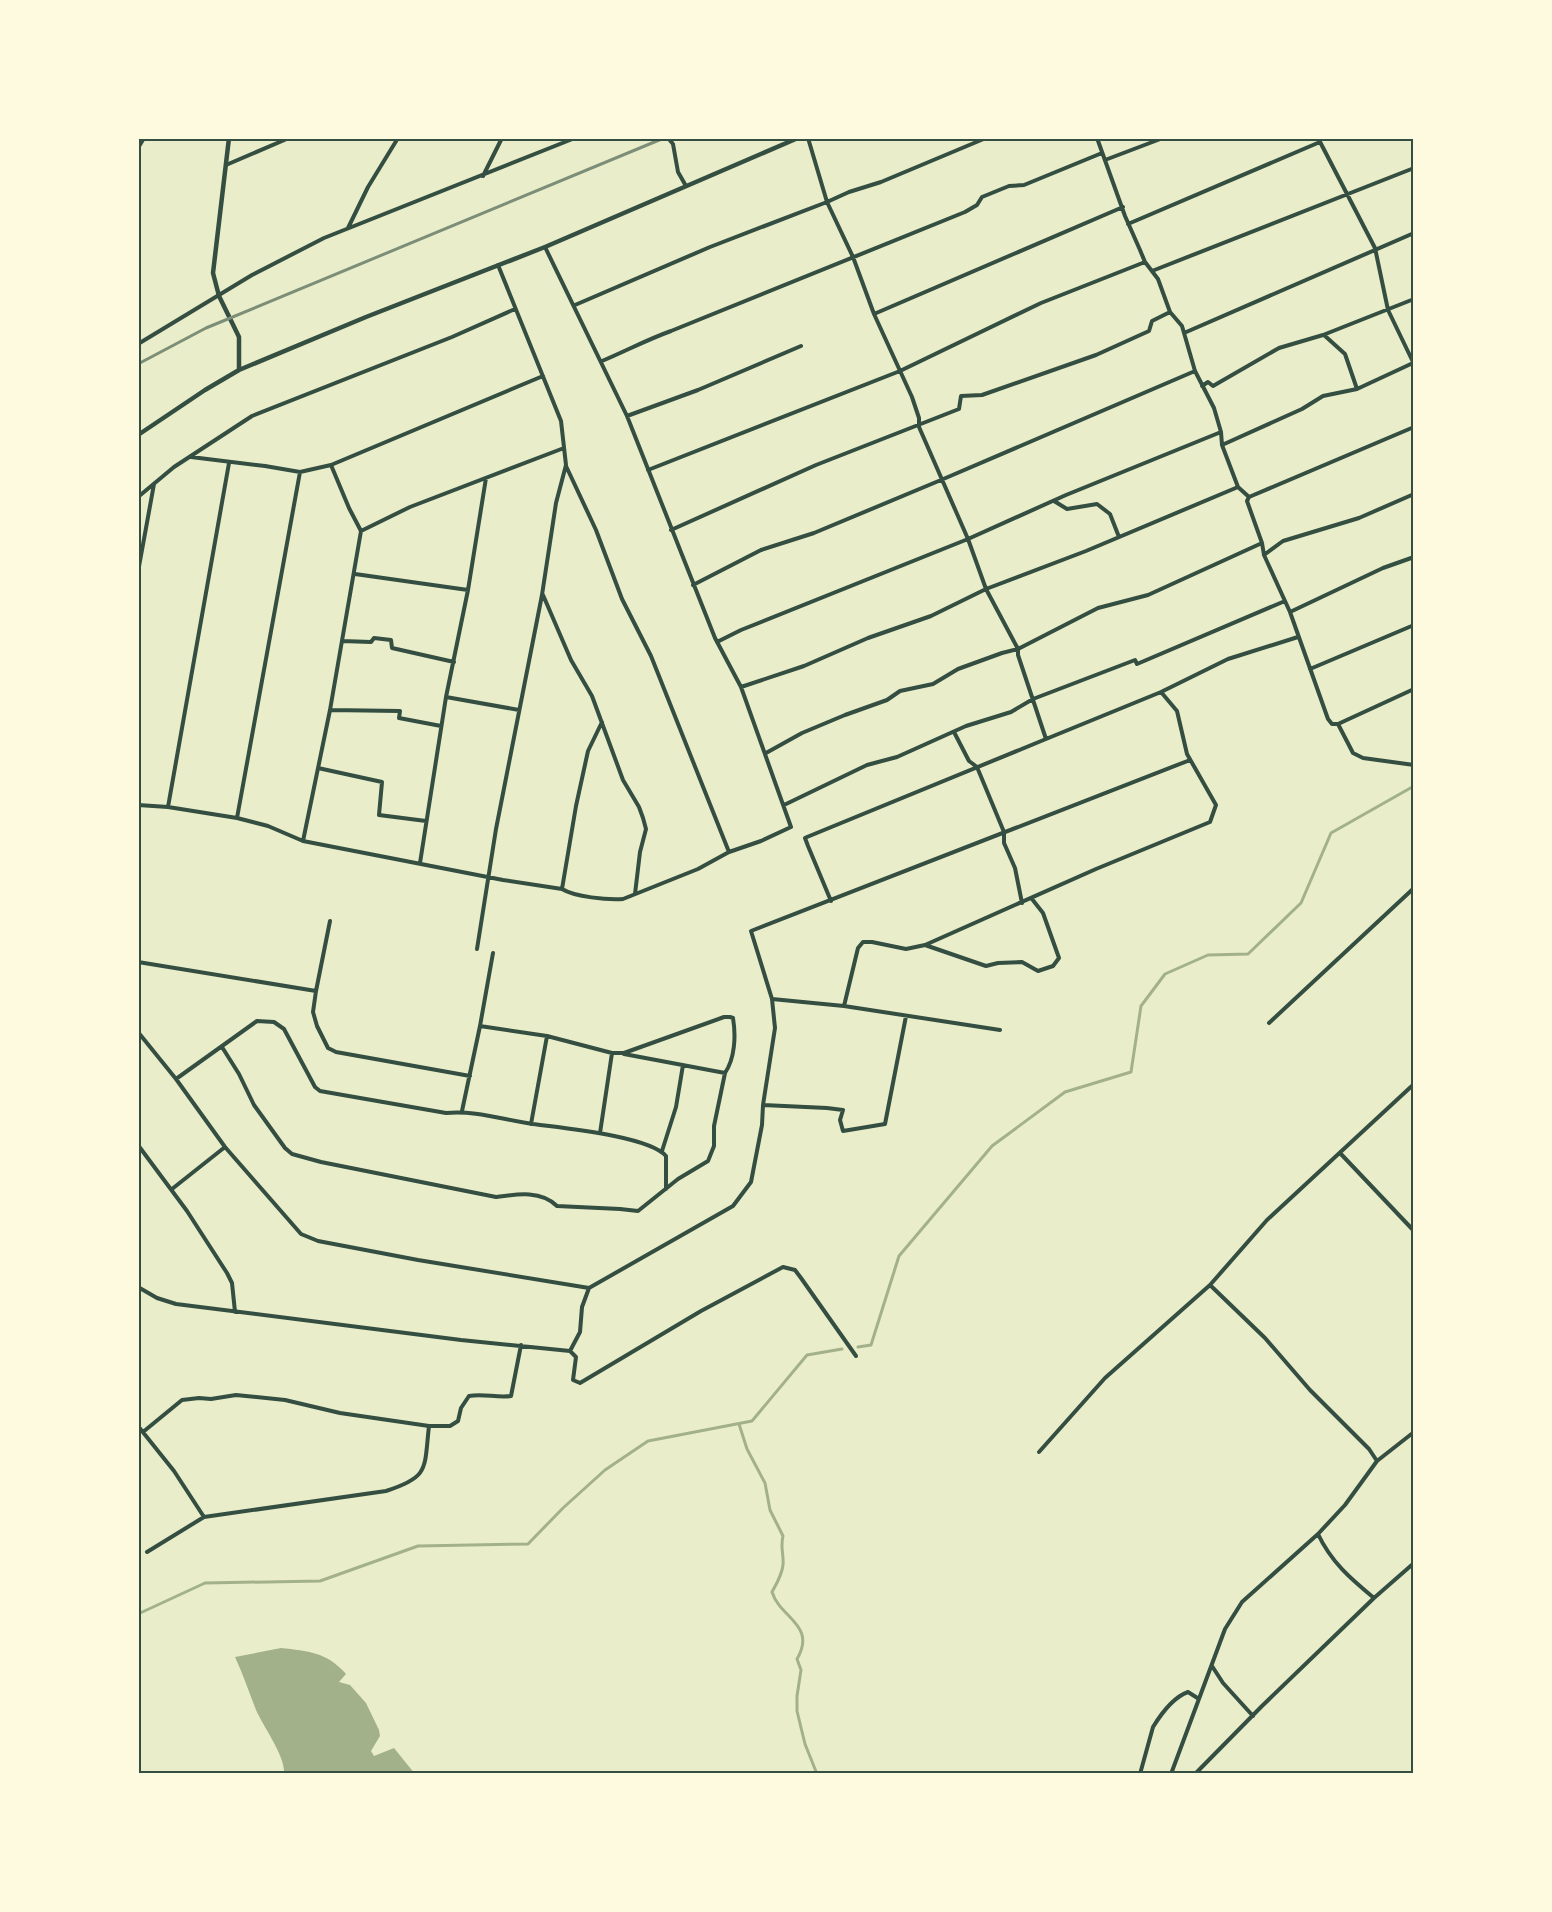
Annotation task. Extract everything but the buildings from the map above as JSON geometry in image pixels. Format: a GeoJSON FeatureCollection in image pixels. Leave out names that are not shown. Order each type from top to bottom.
{"type":"FeatureCollection","features":[{"type":"Feature","properties":{"kind":"street"},"geometry":{"type":"LineString","coordinates":[[138,148],[144,138]]}},
{"type":"Feature","properties":{"kind":"street"},"geometry":{"type":"LineString","coordinates":[[229,138],[213,273],[219,296],[239,336],[239,370]]}},
{"type":"Feature","properties":{"kind":"street"},"geometry":{"type":"LineString","coordinates":[[226,165],[289,138]]}},
{"type":"Feature","properties":{"kind":"street"},"geometry":{"type":"LineString","coordinates":[[348,228],[368,187],[398,138]]}},
{"type":"Feature","properties":{"kind":"street"},"geometry":{"type":"LineString","coordinates":[[483,176],[502,138]]}},
{"type":"Feature","properties":{"kind":"street"},"geometry":{"type":"LineString","coordinates":[[138,344],[252,275],[348,228],[574,138]]}},
{"type":"Feature","properties":{"kind":"street"},"geometry":{"type":"LineString","coordinates":[[668,138],[673,144],[678,172],[686,186]]}},
{"type":"Feature","properties":{"kind":"street"},"geometry":{"type":"LineString","coordinates":[[138,435],[239,370],[366,317],[545,247],[798,138]]}},
{"type":"Feature","properties":{"kind":"street"},"geometry":{"type":"LineString","coordinates":[[808,138],[827,202],[853,257],[873,314],[900,371],[919,418],[919,427],[968,539],[986,589],[1018,649],[1018,656],[1046,739]]}},
{"type":"Feature","properties":{"kind":"street"},"geometry":{"type":"LineString","coordinates":[[574,305],[710,247],[849,192],[881,182],[986,138]]}},
{"type":"Feature","properties":{"kind":"street"},"geometry":{"type":"LineString","coordinates":[[1097,138],[1128,224],[1145,262],[1158,279],[1170,312],[1182,326],[1195,371],[1214,408],[1222,445],[1238,487],[1249,497]]}},
{"type":"Feature","properties":{"kind":"street"},"geometry":{"type":"LineString","coordinates":[[1105,160],[1163,138]]}},
{"type":"Feature","properties":{"kind":"street"},"geometry":{"type":"LineString","coordinates":[[1128,224],[1319,140],[1375,249],[1388,310],[1414,364],[1357,389],[1323,396],[1302,410],[1222,445]]}},
{"type":"Feature","properties":{"kind":"street"},"geometry":{"type":"LineString","coordinates":[[602,361],[626,351],[641,341],[965,212],[977,205],[982,197],[1009,186],[1024,185],[1102,153]]}},
{"type":"Feature","properties":{"kind":"street"},"geometry":{"type":"LineString","coordinates":[[1152,271],[1414,168]]}},
{"type":"Feature","properties":{"kind":"street"},"geometry":{"type":"LineString","coordinates":[[873,314],[1123,207]]}},
{"type":"Feature","properties":{"kind":"street"},"geometry":{"type":"LineString","coordinates":[[1184,333],[1414,233]]}},
{"type":"Feature","properties":{"kind":"street"},"geometry":{"type":"LineString","coordinates":[[138,805],[168,807],[237,818],[268,826],[303,841],[610,900],[622,899],[698,869],[729,852],[791,827],[741,687],[717,642],[693,585],[627,416],[545,247]]}},
{"type":"Feature","properties":{"kind":"street"},"geometry":{"type":"LineString","coordinates":[[648,470],[900,371],[1041,303],[1145,262]]}},
{"type":"Feature","properties":{"kind":"street"},"geometry":{"type":"LineString","coordinates":[[498,265],[561,422],[566,465],[596,530],[622,599],[651,656],[729,852]]}},
{"type":"Feature","properties":{"kind":"street"},"geometry":{"type":"LineString","coordinates":[[1202,386],[1208,382],[1213,386],[1279,348],[1323,335],[1414,299]]}},
{"type":"Feature","properties":{"kind":"street"},"geometry":{"type":"LineString","coordinates":[[138,497],[190,457],[252,416],[515,309]]}},
{"type":"Feature","properties":{"kind":"street"},"geometry":{"type":"LineString","coordinates":[[671,530],[816,465],[919,427],[959,409],[960,396],[982,395],[1095,355],[1149,331],[1152,321],[1170,312]]}},
{"type":"Feature","properties":{"kind":"street"},"geometry":{"type":"LineString","coordinates":[[1323,335],[1345,354],[1357,389]]}},
{"type":"Feature","properties":{"kind":"street"},"geometry":{"type":"LineString","coordinates":[[627,416],[698,390],[801,346]]}},
{"type":"Feature","properties":{"kind":"street"},"geometry":{"type":"LineString","coordinates":[[693,585],[761,550],[814,533],[1195,371]]}},
{"type":"Feature","properties":{"kind":"street"},"geometry":{"type":"LineString","coordinates":[[190,457],[300,472],[331,465],[543,376]]}},
{"type":"Feature","properties":{"kind":"street"},"geometry":{"type":"LineString","coordinates":[[1249,497],[1414,428]]}},
{"type":"Feature","properties":{"kind":"street"},"geometry":{"type":"LineString","coordinates":[[717,642],[741,630],[968,539],[1221,432]]}},
{"type":"Feature","properties":{"kind":"street"},"geometry":{"type":"LineString","coordinates":[[361,531],[410,507],[564,448]]}},
{"type":"Feature","properties":{"kind":"street"},"geometry":{"type":"LineString","coordinates":[[168,807],[229,463]]}},
{"type":"Feature","properties":{"kind":"street"},"geometry":{"type":"LineString","coordinates":[[303,841],[330,710],[361,531],[331,465]]}},
{"type":"Feature","properties":{"kind":"street"},"geometry":{"type":"LineString","coordinates":[[477,950],[542,594],[556,503],[566,465]]}},
{"type":"Feature","properties":{"kind":"street"},"geometry":{"type":"LineString","coordinates":[[237,818],[300,472]]}},
{"type":"Feature","properties":{"kind":"street"},"geometry":{"type":"LineString","coordinates":[[420,863],[441,726],[468,590],[486,478]]}},
{"type":"Feature","properties":{"kind":"street"},"geometry":{"type":"LineString","coordinates":[[138,572],[154,483]]}},
{"type":"Feature","properties":{"kind":"street"},"geometry":{"type":"LineString","coordinates":[[741,687],[804,666],[868,638],[931,616],[986,589],[1238,487]]}},
{"type":"Feature","properties":{"kind":"street"},"geometry":{"type":"LineString","coordinates":[[1264,555],[1282,541],[1359,518],[1414,494]]}},
{"type":"Feature","properties":{"kind":"street"},"geometry":{"type":"LineString","coordinates":[[1249,497],[1247,501],[1264,555],[1290,612],[1328,719],[1332,724],[1338,724],[1414,689]]}},
{"type":"Feature","properties":{"kind":"street"},"geometry":{"type":"LineString","coordinates":[[1054,501],[1067,509],[1097,504],[1110,514],[1119,537]]}},
{"type":"Feature","properties":{"kind":"street"},"geometry":{"type":"LineString","coordinates":[[766,753],[802,733],[887,700],[900,691],[933,684],[958,669],[1018,649],[1098,608],[1148,595],[1262,543]]}},
{"type":"Feature","properties":{"kind":"street"},"geometry":{"type":"LineString","coordinates":[[1290,612],[1383,568],[1414,557]]}},
{"type":"Feature","properties":{"kind":"street"},"geometry":{"type":"LineString","coordinates":[[355,574],[468,590]]}},
{"type":"Feature","properties":{"kind":"street"},"geometry":{"type":"LineString","coordinates":[[542,594],[571,660],[592,696],[623,780],[639,807],[646,829],[640,852],[635,894]]}},
{"type":"Feature","properties":{"kind":"street"},"geometry":{"type":"LineString","coordinates":[[784,805],[867,765],[897,757],[966,726],[1011,712],[1033,699],[1135,660],[1137,664],[1285,602]]}},
{"type":"Feature","properties":{"kind":"street"},"geometry":{"type":"LineString","coordinates":[[1310,669],[1414,625]]}},
{"type":"Feature","properties":{"kind":"street"},"geometry":{"type":"LineString","coordinates":[[831,901],[805,838],[1161,692],[1228,659],[1298,637]]}},
{"type":"Feature","properties":{"kind":"street"},"geometry":{"type":"LineString","coordinates":[[342,641],[371,642],[374,638],[391,640],[392,648],[454,662]]}},
{"type":"Feature","properties":{"kind":"street"},"geometry":{"type":"LineString","coordinates":[[844,1006],[858,948],[863,942],[906,950],[925,945],[1096,869],[1210,822],[1216,805],[1187,754],[1177,711],[1161,692]]}},
{"type":"Feature","properties":{"kind":"street"},"geometry":{"type":"LineString","coordinates":[[446,697],[519,710]]}},
{"type":"Feature","properties":{"kind":"street"},"geometry":{"type":"LineString","coordinates":[[330,710],[400,711],[399,718],[441,726]]}},
{"type":"Feature","properties":{"kind":"street"},"geometry":{"type":"LineString","coordinates":[[562,889],[588,751],[603,721]]}},
{"type":"Feature","properties":{"kind":"street"},"geometry":{"type":"LineString","coordinates":[[1338,724],[1353,753],[1363,758],[1414,765]]}},
{"type":"Feature","properties":{"kind":"street"},"geometry":{"type":"LineString","coordinates":[[954,732],[969,761],[977,767],[1004,832],[1004,843],[1015,868],[1022,903]]}},
{"type":"Feature","properties":{"kind":"street"},"geometry":{"type":"LineString","coordinates":[[138,1032],[176,1079],[225,1147],[296,1230],[312,1240],[589,1288],[733,1206],[751,1182],[759,1146],[775,1028],[772,999],[751,931],[1190,760]]}},
{"type":"Feature","properties":{"kind":"street"},"geometry":{"type":"LineString","coordinates":[[318,768],[382,782],[378,815],[426,821]]}},
{"type":"Feature","properties":{"kind":"street"},"geometry":{"type":"LineString","coordinates":[[1269,1023],[1414,888]]}},
{"type":"Feature","properties":{"kind":"street"},"geometry":{"type":"LineString","coordinates":[[925,945],[986,966],[1022,962],[1038,971],[1049,969],[1059,958],[1043,913],[1032,899]]}},
{"type":"Feature","properties":{"kind":"street"},"geometry":{"type":"LineString","coordinates":[[330,921],[313,1012],[328,1048],[336,1053],[470,1076]]}},
{"type":"Feature","properties":{"kind":"street"},"geometry":{"type":"LineString","coordinates":[[462,1111],[493,953]]}},
{"type":"Feature","properties":{"kind":"street"},"geometry":{"type":"LineString","coordinates":[[138,962],[316,991]]}},
{"type":"Feature","properties":{"kind":"street"},"geometry":{"type":"LineString","coordinates":[[772,999],[844,1006],[1000,1030]]}},
{"type":"Feature","properties":{"kind":"street"},"geometry":{"type":"LineString","coordinates":[[763,1105],[843,1110],[840,1120],[843,1131],[885,1124],[906,1016]]}},
{"type":"Feature","properties":{"kind":"street"},"geometry":{"type":"LineString","coordinates":[[222,1047],[239,1074],[254,1105],[285,1148],[292,1154],[330,1164],[496,1197],[522,1193],[550,1199],[557,1206],[638,1211],[678,1179],[708,1161],[714,1146],[714,1126],[735,1033],[732,1018],[724,1017],[624,1053]]}},
{"type":"Feature","properties":{"kind":"street"},"geometry":{"type":"LineString","coordinates":[[176,1079],[257,1021],[274,1022],[284,1029],[315,1087],[320,1090],[446,1113],[462,1111],[531,1124],[600,1133],[662,1151],[666,1156],[666,1190]]}},
{"type":"Feature","properties":{"kind":"street"},"geometry":{"type":"LineString","coordinates":[[480,1026],[547,1036],[612,1053],[624,1053],[725,1073]]}},
{"type":"Feature","properties":{"kind":"street"},"geometry":{"type":"LineString","coordinates":[[531,1124],[547,1036]]}},
{"type":"Feature","properties":{"kind":"street"},"geometry":{"type":"LineString","coordinates":[[600,1133],[612,1053]]}},
{"type":"Feature","properties":{"kind":"street"},"geometry":{"type":"LineString","coordinates":[[662,1151],[676,1107],[683,1065]]}},
{"type":"Feature","properties":{"kind":"street"},"geometry":{"type":"LineString","coordinates":[[1039,1452],[1105,1378],[1210,1285],[1267,1220],[1414,1084]]}},
{"type":"Feature","properties":{"kind":"street"},"geometry":{"type":"LineString","coordinates":[[138,1145],[172,1190],[232,1283],[235,1312]]}},
{"type":"Feature","properties":{"kind":"street"},"geometry":{"type":"LineString","coordinates":[[172,1190],[225,1147]]}},
{"type":"Feature","properties":{"kind":"street"},"geometry":{"type":"LineString","coordinates":[[1340,1153],[1414,1231]]}},
{"type":"Feature","properties":{"kind":"street"},"geometry":{"type":"LineString","coordinates":[[138,1287],[157,1298],[176,1304],[461,1340],[570,1351],[576,1357],[573,1380],[580,1383],[701,1311],[783,1267],[795,1270],[856,1356]]}},
{"type":"Feature","properties":{"kind":"street"},"geometry":{"type":"LineString","coordinates":[[1210,1285],[1265,1338],[1302,1382],[1369,1449],[1377,1461]]}},
{"type":"Feature","properties":{"kind":"street"},"geometry":{"type":"LineString","coordinates":[[570,1351],[580,1332],[582,1307],[589,1288]]}},
{"type":"Feature","properties":{"kind":"street"},"geometry":{"type":"LineString","coordinates":[[142,1432],[182,1400],[236,1395],[285,1400],[340,1413],[429,1426],[450,1426],[458,1421],[461,1408],[469,1396],[479,1394],[492,1397],[511,1396],[521,1345]]}},
{"type":"Feature","properties":{"kind":"street"},"geometry":{"type":"LineString","coordinates":[[138,1426],[174,1471],[204,1517]]}},
{"type":"Feature","properties":{"kind":"street"},"geometry":{"type":"LineString","coordinates":[[147,1552],[204,1517],[386,1491],[407,1484],[419,1476],[423,1467],[429,1426]]}},
{"type":"Feature","properties":{"kind":"street"},"geometry":{"type":"LineString","coordinates":[[1171,1774],[1226,1629],[1242,1602],[1318,1534],[1341,1510],[1377,1461],[1414,1432]]}},
{"type":"Feature","properties":{"kind":"street"},"geometry":{"type":"LineString","coordinates":[[1318,1534],[1333,1559],[1347,1576],[1374,1598]]}},
{"type":"Feature","properties":{"kind":"street"},"geometry":{"type":"LineString","coordinates":[[1195,1774],[1374,1598],[1414,1563]]}},
{"type":"Feature","properties":{"kind":"street"},"geometry":{"type":"LineString","coordinates":[[1212,1666],[1223,1683],[1253,1716]]}},
{"type":"Feature","properties":{"kind":"street"},"geometry":{"type":"LineString","coordinates":[[1140,1774],[1157,1721],[1180,1695],[1188,1692],[1199,1699]]}},
{"type":"Feature","properties":{"kind":"shaded area"},"geometry":{"type":"Polygon","coordinates":[[[281,1648],[317,1654],[339,1667],[346,1674],[339,1682],[350,1685],[366,1703],[379,1730],[380,1736],[371,1751],[374,1756],[394,1748],[415,1774],[284,1774],[278,1750],[256,1710],[235,1657],[281,1648]]]}},
{"type":"Feature","properties":{"kind":"waterway"},"geometry":{"type":"LineString","coordinates":[[858,1347],[871,1345],[899,1256],[992,1146],[1065,1092],[1131,1072],[1141,1006],[1165,974],[1208,955],[1248,954],[1301,903],[1331,833],[1414,786]]}},
{"type":"Feature","properties":{"kind":"waterway"},"geometry":{"type":"LineString","coordinates":[[138,1614],[205,1583],[320,1581],[418,1546],[528,1544],[605,1470],[648,1441],[752,1421],[807,1355],[842,1349]]}},
{"type":"Feature","properties":{"kind":"waterway"},"geometry":{"type":"LineString","coordinates":[[739,1424],[747,1449],[765,1483],[770,1510],[783,1536],[782,1569],[772,1592],[782,1609],[795,1622],[803,1638],[797,1659],[801,1670],[797,1711],[805,1744],[817,1774]]}},
{"type":"Feature","properties":{"kind":"railway"},"geometry":{"type":"LineString","coordinates":[[138,364],[206,328],[664,138]]}}]}
